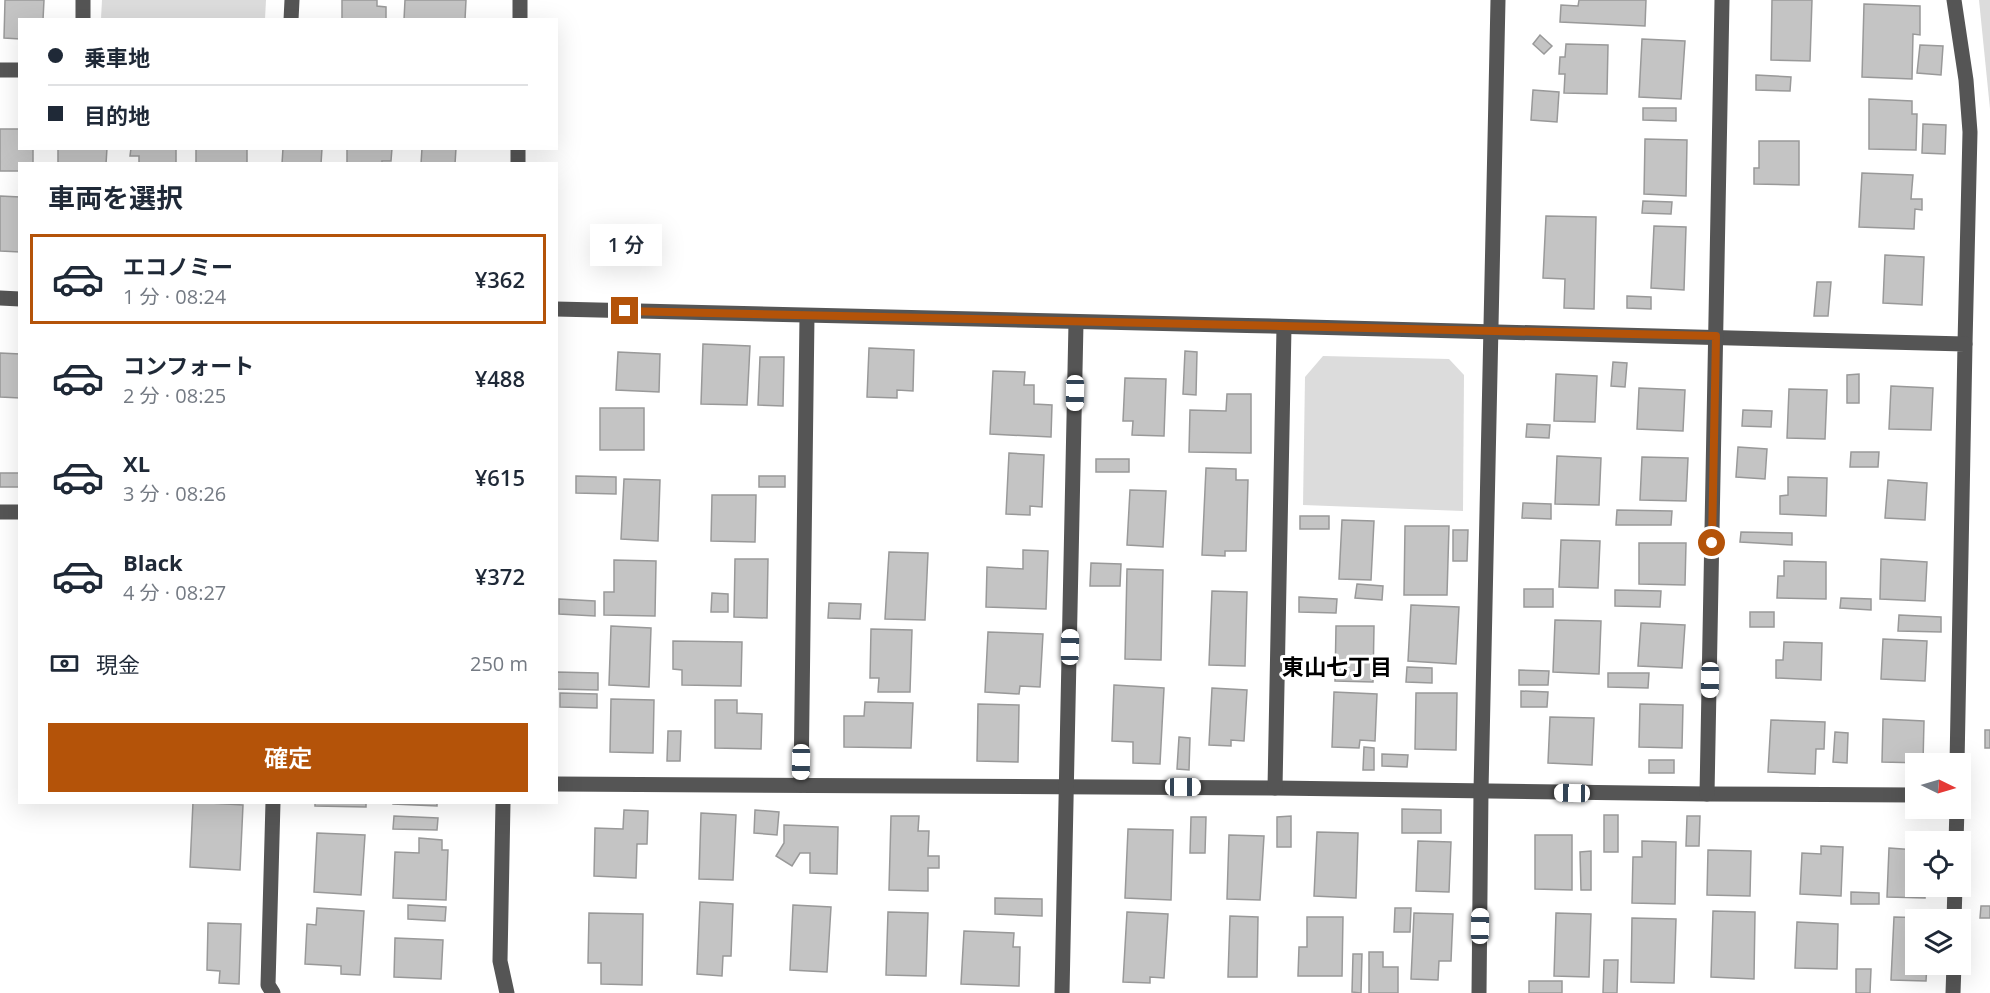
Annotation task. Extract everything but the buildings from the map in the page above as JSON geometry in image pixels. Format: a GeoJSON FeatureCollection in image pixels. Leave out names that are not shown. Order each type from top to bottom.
{"type":"FeatureCollection","features":[{"type":"Feature","properties":{"kind":"street"},"geometry":{"type":"LineString","coordinates":[[83,0],[83,18]]}},
{"type":"Feature","properties":{"kind":"street"},"geometry":{"type":"LineString","coordinates":[[291,18],[292,0]]}},
{"type":"Feature","properties":{"kind":"street"},"geometry":{"type":"LineString","coordinates":[[520,0],[520,18]]}},
{"type":"Feature","properties":{"kind":"street"},"geometry":{"type":"LineString","coordinates":[[1479,993],[1481,791],[1498,0]]}},
{"type":"Feature","properties":{"kind":"street"},"geometry":{"type":"LineString","coordinates":[[1707,794],[1722,0]]}},
{"type":"Feature","properties":{"kind":"street"},"geometry":{"type":"LineString","coordinates":[[1954,0],[1966,80],[1970,132],[1957,753]]}},
{"type":"Feature","properties":{"kind":"street"},"geometry":{"type":"LineString","coordinates":[[0,70],[18,70]]}},
{"type":"Feature","properties":{"kind":"street"},"geometry":{"type":"LineString","coordinates":[[0,298],[18,299]]}},
{"type":"Feature","properties":{"kind":"street"},"geometry":{"type":"LineString","coordinates":[[558,309],[1076,323],[1716,336],[1965,344]]}},
{"type":"Feature","properties":{"kind":"street"},"geometry":{"type":"LineString","coordinates":[[801,785],[807,316]]}},
{"type":"Feature","properties":{"kind":"street"},"geometry":{"type":"LineString","coordinates":[[1062,993],[1076,323]]}},
{"type":"Feature","properties":{"kind":"street"},"geometry":{"type":"LineString","coordinates":[[1275,788],[1284,327]]}},
{"type":"Feature","properties":{"kind":"street"},"geometry":{"type":"LineString","coordinates":[[0,512],[18,512]]}},
{"type":"Feature","properties":{"kind":"street"},"geometry":{"type":"LineString","coordinates":[[558,784],[1068,786],[1905,795]]}},
{"type":"Feature","properties":{"kind":"street"},"geometry":{"type":"LineString","coordinates":[[273,804],[268,985],[273,993]]}},
{"type":"Feature","properties":{"kind":"street"},"geometry":{"type":"LineString","coordinates":[[503,804],[500,961],[507,993]]}},
{"type":"Feature","properties":{"kind":"street"},"geometry":{"type":"LineString","coordinates":[[1953,993],[1954,975]]}},
{"type":"Feature","properties":{"kind":"shaded area"},"geometry":{"type":"Polygon","coordinates":[[[102,0],[266,0],[265,18],[101,18],[102,0]]]}},
{"type":"Feature","properties":{"kind":"shaded area"},"geometry":{"type":"Polygon","coordinates":[[[1979,0],[1990,0],[1990,109],[1979,0]]]}},
{"type":"Feature","properties":{"kind":"shaded area"},"geometry":{"type":"Polygon","coordinates":[[[1323,356],[1449,359],[1464,375],[1463,511],[1303,505],[1305,377],[1323,356]]]}},
{"type":"Feature","properties":{"kind":"district","name":"東山七丁目"},"geometry":{"type":"Point","coordinates":[1337,667]}},
{"type":"Feature","properties":{"kind":"route"},"geometry":{"type":"LineString","coordinates":[[625,311],[1716,336],[1712,543]]}}]}
